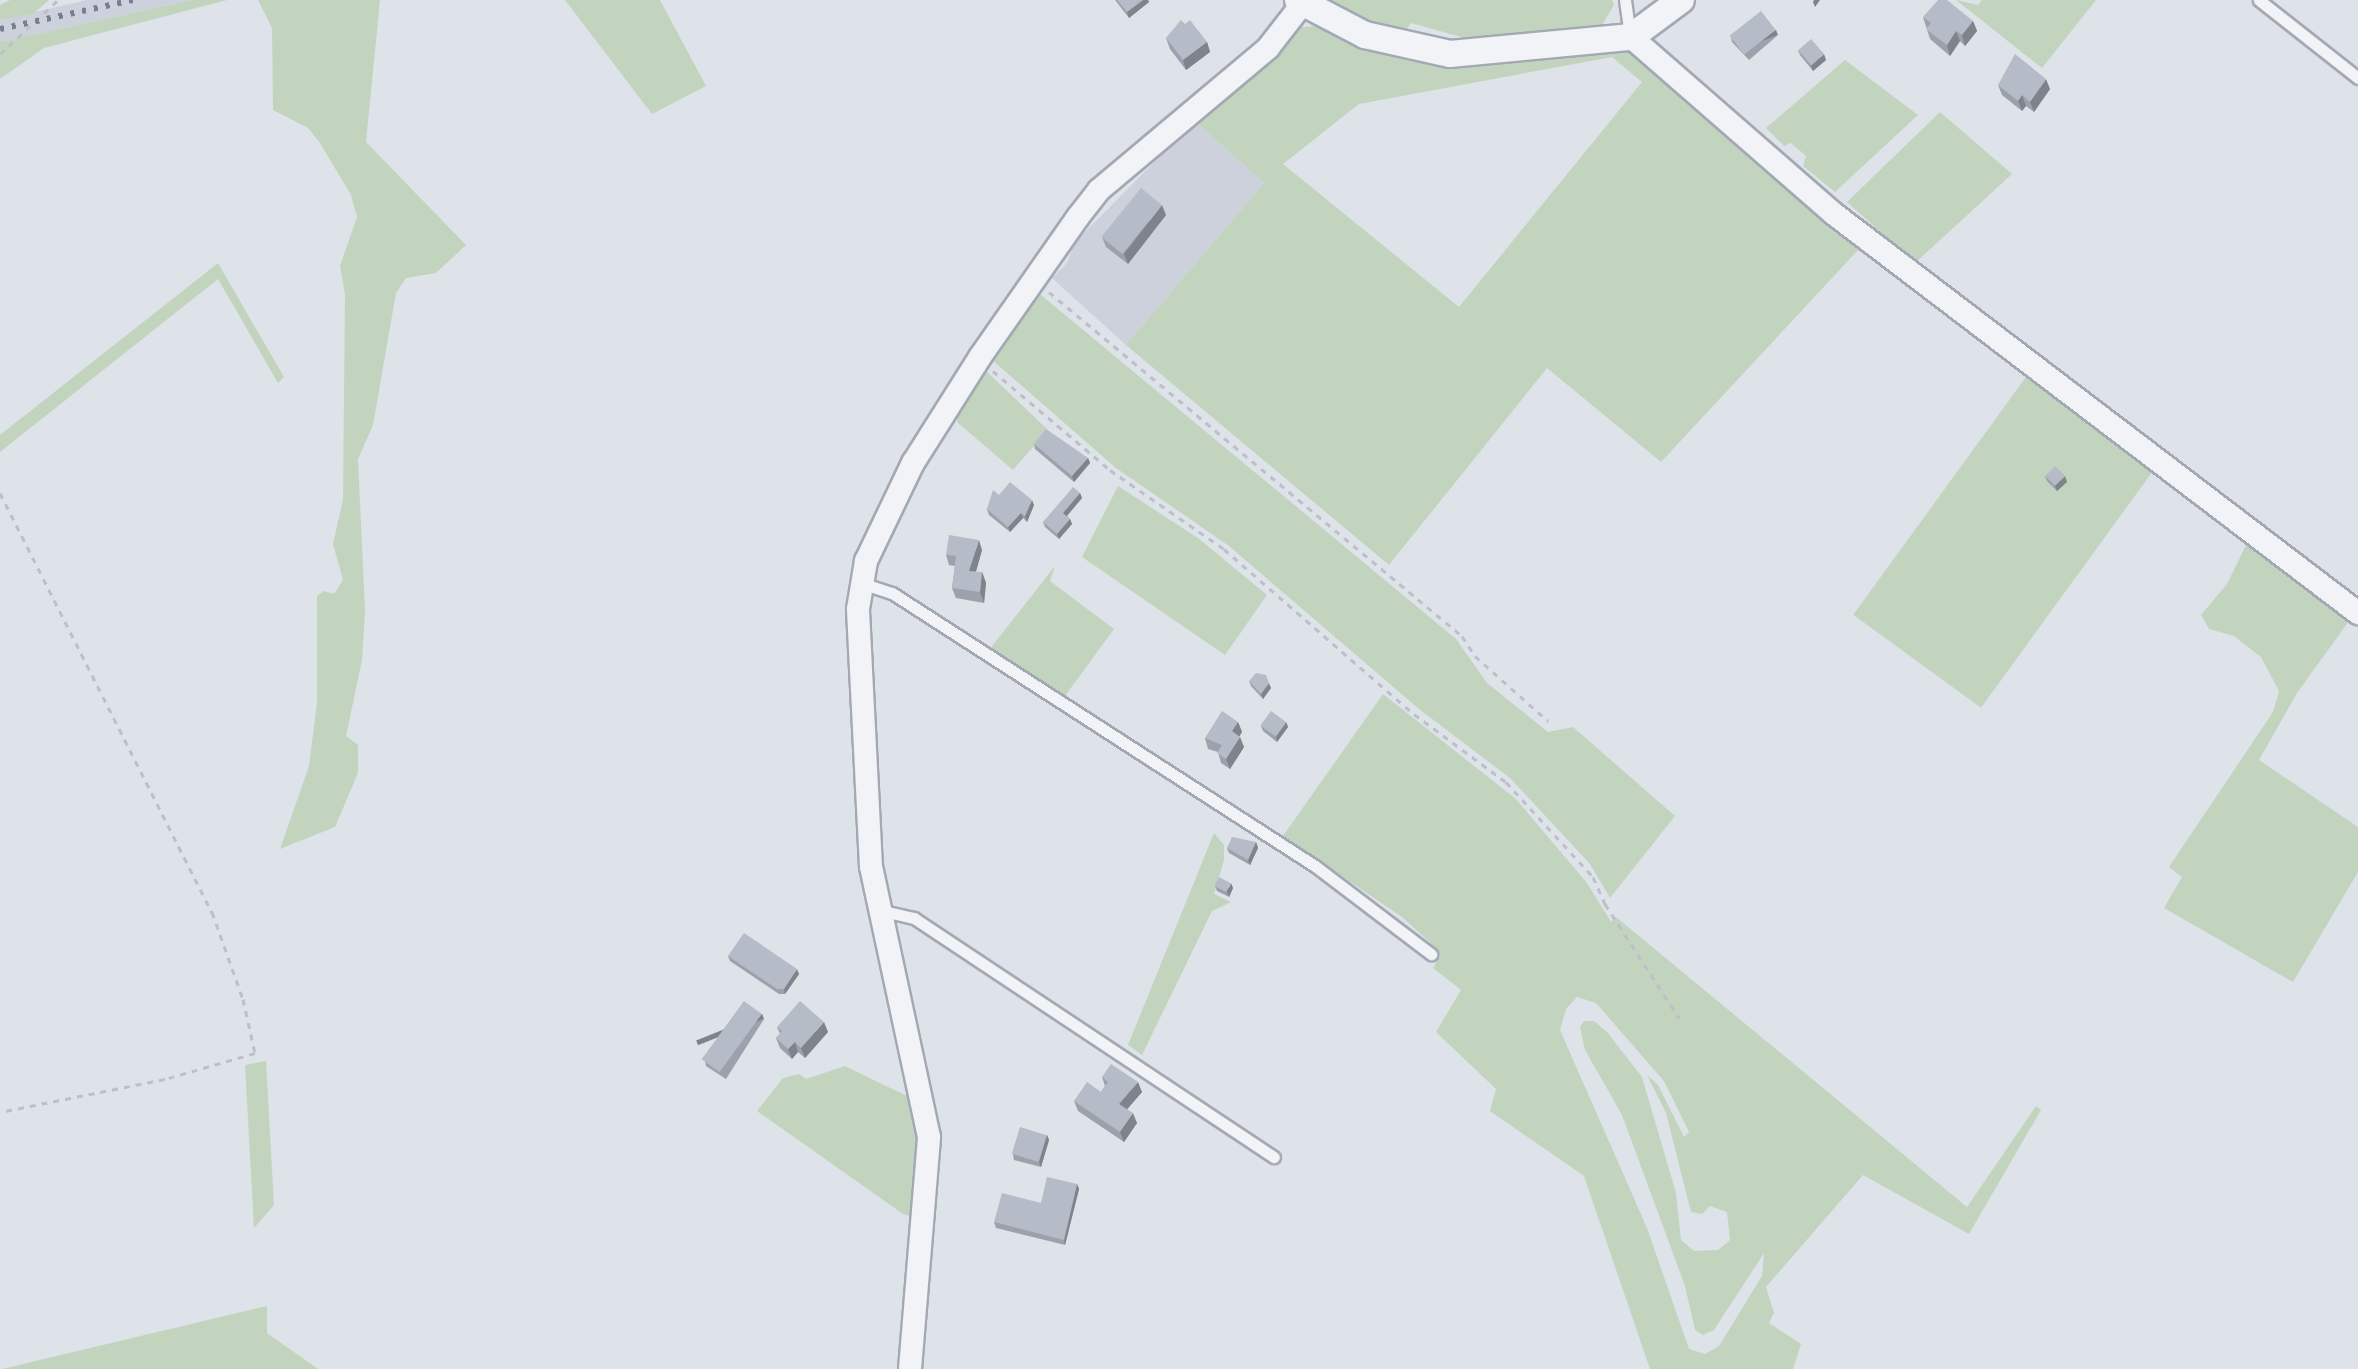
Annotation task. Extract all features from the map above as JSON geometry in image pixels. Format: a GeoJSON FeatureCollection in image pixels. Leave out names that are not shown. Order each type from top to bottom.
{"type":"FeatureCollection","features":[{"type":"Feature","properties":{"kind":"street"},"geometry":{"type":"LineString","coordinates":[[910,1369],[929,1137],[871,867],[861,583],[889,505],[980,357],[1099,190],[1268,48],[1300,2],[1365,35],[1450,54],[1631,37],[1681,0]]}},
{"type":"Feature","properties":{"kind":"street"},"geometry":{"type":"LineString","coordinates":[[1631,37],[1834,214],[2358,613]]}},
{"type":"Feature","properties":{"kind":"lane"},"geometry":{"type":"LineString","coordinates":[[1625,0],[1631,37]]}},
{"type":"Feature","properties":{"kind":"lane"},"geometry":{"type":"LineString","coordinates":[[2259,0],[2358,78]]}},
{"type":"Feature","properties":{"kind":"lane"},"geometry":{"type":"LineString","coordinates":[[861,583],[892,593],[1315,866],[1431,954]]}},
{"type":"Feature","properties":{"kind":"lane"},"geometry":{"type":"LineString","coordinates":[[879,910],[914,918],[1274,1157]]}},
{"type":"Feature","properties":{"kind":"path"},"geometry":{"type":"LineString","coordinates":[[0,54],[58,0]]}},
{"type":"Feature","properties":{"kind":"path"},"geometry":{"type":"LineString","coordinates":[[1034,279],[1462,636],[1475,656],[1548,721]]}},
{"type":"Feature","properties":{"kind":"path"},"geometry":{"type":"LineString","coordinates":[[980,357],[1007,387],[1110,470],[1224,549],[1414,714],[1506,782],[1593,877],[1605,904],[1679,1018]]}},
{"type":"Feature","properties":{"kind":"path"},"geometry":{"type":"LineString","coordinates":[[0,493],[212,912],[243,999],[255,1053],[165,1079],[0,1112]]}},
{"type":"Feature","properties":{"kind":"shaded area"},"geometry":{"type":"Polygon","coordinates":[[[87,0],[192,0],[0,42],[0,20],[87,0]]]}},
{"type":"Feature","properties":{"kind":"shaded area"},"geometry":{"type":"Polygon","coordinates":[[[1195,121],[1264,183],[1126,345],[1052,278],[1067,263],[1075,242],[1195,121]]]}},
{"type":"Feature","properties":{"kind":"green space"},"geometry":{"type":"Polygon","coordinates":[[[10,0],[49,0],[33,14],[0,20],[0,5],[10,0]]]}},
{"type":"Feature","properties":{"kind":"green space"},"geometry":{"type":"Polygon","coordinates":[[[192,0],[227,0],[44,48],[0,79],[0,42],[192,0]]]}},
{"type":"Feature","properties":{"kind":"green space"},"geometry":{"type":"Polygon","coordinates":[[[258,0],[380,0],[366,142],[466,245],[436,273],[406,278],[396,293],[373,425],[358,459],[365,611],[362,660],[346,736],[358,745],[358,773],[335,827],[280,849],[309,766],[317,703],[317,596],[324,591],[334,594],[343,580],[333,544],[343,500],[345,294],[340,266],[357,217],[351,195],[320,143],[308,128],[273,110],[272,28],[258,0]]]}},
{"type":"Feature","properties":{"kind":"green space"},"geometry":{"type":"Polygon","coordinates":[[[565,0],[660,0],[706,86],[652,114],[565,0]]]}},
{"type":"Feature","properties":{"kind":"green space"},"geometry":{"type":"Polygon","coordinates":[[[1318,0],[1612,0],[1614,5],[1597,33],[1472,40],[1411,23],[1402,36],[1318,0]]]}},
{"type":"Feature","properties":{"kind":"green space"},"geometry":{"type":"Polygon","coordinates":[[[1956,0],[1978,5],[1982,0],[2096,0],[2042,68],[1956,0]]]}},
{"type":"Feature","properties":{"kind":"green space"},"geometry":{"type":"Polygon","coordinates":[[[1318,26],[1355,45],[1486,66],[1613,49],[1633,53],[1859,249],[1661,462],[1547,368],[1389,565],[1126,345],[1264,183],[1195,121],[1300,27],[1318,26]],[[1612,57],[1359,104],[1283,164],[1459,307],[1642,82],[1612,57]]]}},
{"type":"Feature","properties":{"kind":"green space"},"geometry":{"type":"Polygon","coordinates":[[[1845,60],[1918,115],[1835,192],[1803,166],[1806,156],[1791,143],[1784,146],[1766,128],[1845,60]]]}},
{"type":"Feature","properties":{"kind":"green space"},"geometry":{"type":"Polygon","coordinates":[[[1940,112],[2012,174],[1915,263],[1847,202],[1940,112]]]}},
{"type":"Feature","properties":{"kind":"green space"},"geometry":{"type":"Polygon","coordinates":[[[218,263],[284,377],[278,383],[218,279],[0,452],[0,435],[218,263]]]}},
{"type":"Feature","properties":{"kind":"green space"},"geometry":{"type":"Polygon","coordinates":[[[1035,290],[1456,639],[1487,683],[1548,732],[1573,727],[1675,816],[1610,898],[1590,864],[1510,778],[1419,709],[1229,546],[1116,468],[991,359],[1035,290]]]}},
{"type":"Feature","properties":{"kind":"green space"},"geometry":{"type":"Polygon","coordinates":[[[984,369],[1048,430],[1013,470],[958,423],[956,415],[984,369]]]}},
{"type":"Feature","properties":{"kind":"green space"},"geometry":{"type":"Polygon","coordinates":[[[2026,377],[2154,470],[1981,708],[1853,615],[2026,377]]]}},
{"type":"Feature","properties":{"kind":"green space"},"geometry":{"type":"Polygon","coordinates":[[[1118,486],[1198,538],[1267,595],[1225,655],[1082,557],[1118,486]]]}},
{"type":"Feature","properties":{"kind":"green space"},"geometry":{"type":"Polygon","coordinates":[[[2248,541],[2349,621],[2297,693],[2259,760],[2358,827],[2358,872],[2293,982],[2164,908],[2182,877],[2169,867],[2273,712],[2279,691],[2261,657],[2234,636],[2209,629],[2201,615],[2227,584],[2248,541]]]}},
{"type":"Feature","properties":{"kind":"green space"},"geometry":{"type":"Polygon","coordinates":[[[1055,566],[1050,581],[1114,629],[1062,700],[989,650],[1055,566]]]}},
{"type":"Feature","properties":{"kind":"green space"},"geometry":{"type":"Polygon","coordinates":[[[1383,694],[1516,799],[1587,883],[1611,922],[1616,917],[1967,1207],[2036,1106],[2041,1110],[1969,1234],[1863,1175],[1766,1287],[1774,1313],[1769,1323],[1801,1344],[1793,1369],[1650,1369],[1584,1176],[1490,1111],[1496,1089],[1436,1032],[1461,990],[1433,968],[1440,956],[1434,946],[1402,917],[1283,836],[1383,694]],[[1577,997],[1566,1009],[1560,1030],[1647,1228],[1689,1349],[1705,1354],[1719,1346],[1762,1276],[1764,1253],[1714,1330],[1703,1335],[1695,1330],[1685,1286],[1622,1115],[1585,1050],[1580,1027],[1584,1021],[1594,1021],[1607,1032],[1642,1077],[1676,1193],[1681,1240],[1694,1251],[1718,1250],[1730,1240],[1727,1212],[1710,1206],[1702,1214],[1691,1212],[1666,1113],[1647,1075],[1658,1085],[1684,1137],[1689,1132],[1664,1081],[1596,1003],[1577,997]]]}},
{"type":"Feature","properties":{"kind":"green space"},"geometry":{"type":"Polygon","coordinates":[[[1214,833],[1224,845],[1224,860],[1214,894],[1231,902],[1212,911],[1142,1055],[1128,1045],[1214,833]]]}},
{"type":"Feature","properties":{"kind":"green space"},"geometry":{"type":"Polygon","coordinates":[[[266,1061],[274,1205],[254,1228],[245,1065],[266,1061]]]}},
{"type":"Feature","properties":{"kind":"green space"},"geometry":{"type":"Polygon","coordinates":[[[845,1066],[915,1100],[917,1218],[903,1214],[757,1111],[783,1078],[799,1074],[806,1079],[845,1066]]]}},
{"type":"Feature","properties":{"kind":"green space"},"geometry":{"type":"Polygon","coordinates":[[[267,1306],[267,1333],[318,1369],[2,1369],[267,1306]]]}},
{"type":"Feature","properties":{"kind":"building"},"geometry":{"type":"Polygon","coordinates":[[[1117,0],[1143,0],[1127,12],[1117,0]]]}},
{"type":"Feature","properties":{"kind":"building"},"geometry":{"type":"Polygon","coordinates":[[[1938,0],[1947,0],[1973,21],[1962,35],[1956,31],[1947,45],[1926,29],[1931,23],[1923,17],[1938,0]]]}},
{"type":"Feature","properties":{"kind":"building"},"geometry":{"type":"Polygon","coordinates":[[[1761,11],[1776,30],[1744,55],[1729,36],[1761,11]]]}},
{"type":"Feature","properties":{"kind":"building"},"geometry":{"type":"Polygon","coordinates":[[[1181,20],[1185,24],[1190,20],[1207,42],[1183,60],[1166,38],[1181,20]]]}},
{"type":"Feature","properties":{"kind":"building"},"geometry":{"type":"Polygon","coordinates":[[[1811,39],[1824,54],[1811,65],[1798,50],[1811,39]]]}},
{"type":"Feature","properties":{"kind":"building"},"geometry":{"type":"Polygon","coordinates":[[[2015,54],[2046,79],[2030,102],[2022,95],[2018,101],[1998,85],[2015,54]]]}},
{"type":"Feature","properties":{"kind":"building"},"geometry":{"type":"Polygon","coordinates":[[[1141,188],[1162,205],[1122,254],[1101,237],[1141,188]]]}},
{"type":"Feature","properties":{"kind":"building"},"geometry":{"type":"Polygon","coordinates":[[[1046,429],[1088,458],[1072,476],[1034,444],[1046,429]]]}},
{"type":"Feature","properties":{"kind":"building"},"geometry":{"type":"Polygon","coordinates":[[[2055,466],[2065,476],[2055,486],[2045,476],[2055,466]]]}},
{"type":"Feature","properties":{"kind":"building"},"geometry":{"type":"Polygon","coordinates":[[[1010,482],[1032,500],[1025,516],[1021,513],[1008,527],[987,509],[993,490],[999,495],[1010,482]]]}},
{"type":"Feature","properties":{"kind":"building"},"geometry":{"type":"Polygon","coordinates":[[[1073,487],[1080,493],[1063,513],[1070,519],[1057,534],[1043,522],[1073,487]]]}},
{"type":"Feature","properties":{"kind":"building"},"geometry":{"type":"Polygon","coordinates":[[[949,535],[979,540],[969,571],[982,572],[980,592],[952,588],[956,556],[946,555],[949,535]]]}},
{"type":"Feature","properties":{"kind":"building"},"geometry":{"type":"Polygon","coordinates":[[[1256,673],[1266,675],[1269,683],[1261,694],[1249,681],[1256,673]]]}},
{"type":"Feature","properties":{"kind":"building"},"geometry":{"type":"Polygon","coordinates":[[[1222,711],[1238,722],[1232,731],[1240,737],[1226,759],[1217,753],[1222,745],[1205,738],[1222,711]]]}},
{"type":"Feature","properties":{"kind":"building"},"geometry":{"type":"Polygon","coordinates":[[[1271,711],[1286,722],[1276,737],[1260,726],[1271,711]]]}},
{"type":"Feature","properties":{"kind":"building"},"geometry":{"type":"Polygon","coordinates":[[[1232,837],[1256,842],[1248,860],[1227,848],[1232,837]]]}},
{"type":"Feature","properties":{"kind":"building"},"geometry":{"type":"Polygon","coordinates":[[[1219,877],[1231,883],[1226,892],[1214,886],[1219,877]]]}},
{"type":"Feature","properties":{"kind":"building"},"geometry":{"type":"Polygon","coordinates":[[[744,933],[797,969],[784,989],[777,989],[728,956],[744,933]]]}},
{"type":"Feature","properties":{"kind":"building"},"geometry":{"type":"Polygon","coordinates":[[[744,1001],[762,1014],[719,1072],[702,1059],[744,1001]]]}},
{"type":"Feature","properties":{"kind":"building"},"geometry":{"type":"Polygon","coordinates":[[[800,1001],[824,1022],[801,1048],[795,1042],[788,1049],[776,1038],[782,1031],[777,1027],[800,1001]]]}},
{"type":"Feature","properties":{"kind":"building"},"geometry":{"type":"Polygon","coordinates":[[[1111,1064],[1138,1082],[1119,1104],[1133,1113],[1120,1132],[1074,1101],[1087,1082],[1101,1092],[1108,1082],[1102,1077],[1111,1064]]]}},
{"type":"Feature","properties":{"kind":"building"},"geometry":{"type":"Polygon","coordinates":[[[1020,1127],[1047,1135],[1039,1162],[1012,1154],[1020,1127]]]}},
{"type":"Feature","properties":{"kind":"building"},"geometry":{"type":"Polygon","coordinates":[[[1047,1177],[1077,1184],[1064,1240],[994,1222],[1002,1193],[1041,1203],[1047,1177]]]}},
{"type":"Feature","properties":{"kind":"railway"},"geometry":{"type":"LineString","coordinates":[[0,29],[133,0]]}}]}
